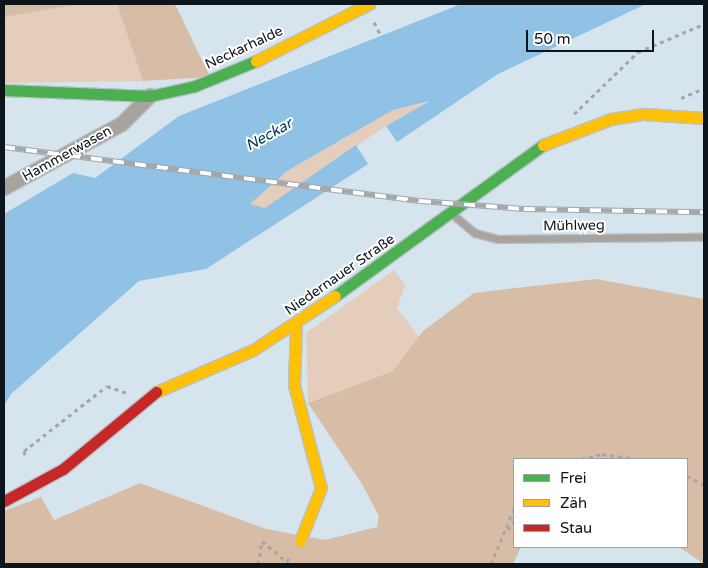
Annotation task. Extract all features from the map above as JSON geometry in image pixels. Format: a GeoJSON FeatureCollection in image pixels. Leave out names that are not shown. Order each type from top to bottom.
{"type":"FeatureCollection","features":[{"type":"Feature","properties":{"kind":"main road","name":"Neckarhalde"},"geometry":{"type":"LineString","coordinates":[[4,90],[150,96],[234,72],[369,4]]}},
{"type":"Feature","properties":{"kind":"main road","name":"Niedernauer Straße"},"geometry":{"type":"LineString","coordinates":[[4,501],[63,469],[159,390],[252,350],[296,325],[452,214],[502,171],[575,130],[644,114],[704,118]]}},
{"type":"Feature","properties":{"kind":"main road"},"geometry":{"type":"LineString","coordinates":[[296,325],[294,385],[321,488],[300,541]]}},
{"type":"Feature","properties":{"kind":"street","name":"Hammerwasen"},"geometry":{"type":"LineString","coordinates":[[4,188],[122,124],[150,96]]}},
{"type":"Feature","properties":{"kind":"lane","name":"Mühlweg"},"geometry":{"type":"LineString","coordinates":[[452,214],[475,233],[498,239],[704,237]]}},
{"type":"Feature","properties":{"kind":"path"},"geometry":{"type":"LineString","coordinates":[[575,130],[574,109],[638,52],[704,24]]}},
{"type":"Feature","properties":{"kind":"path"},"geometry":{"type":"LineString","coordinates":[[25,455],[24,451],[107,386],[128,394],[159,390]]}},
{"type":"Feature","properties":{"kind":"path"},"geometry":{"type":"LineString","coordinates":[[598,458],[602,454]]}},
{"type":"Feature","properties":{"kind":"path"},"geometry":{"type":"LineString","coordinates":[[585,458],[602,454],[632,458]]}},
{"type":"Feature","properties":{"kind":"path"},"geometry":{"type":"LineString","coordinates":[[688,477],[704,485]]}},
{"type":"Feature","properties":{"kind":"path"},"geometry":{"type":"LineString","coordinates":[[491,564],[513,512]]}},
{"type":"Feature","properties":{"kind":"path"},"geometry":{"type":"LineString","coordinates":[[504,534],[513,522]]}},
{"type":"Feature","properties":{"kind":"path"},"geometry":{"type":"LineString","coordinates":[[258,564],[262,541],[286,562],[300,541]]}},
{"type":"Feature","properties":{"kind":"shaded area"},"geometry":{"type":"Polygon","coordinates":[[[4,4],[82,4],[4,17],[4,4]]]}},
{"type":"Feature","properties":{"kind":"shaded area"},"geometry":{"type":"Polygon","coordinates":[[[82,4],[117,4],[143,81],[4,83],[4,17],[82,4]]]}},
{"type":"Feature","properties":{"kind":"shaded area"},"geometry":{"type":"Polygon","coordinates":[[[117,4],[175,4],[210,77],[143,81],[117,4]]]}},
{"type":"Feature","properties":{"kind":"shaded area"},"geometry":{"type":"Polygon","coordinates":[[[433,101],[386,126],[265,208],[249,204],[287,171],[393,110],[433,101]]]}},
{"type":"Feature","properties":{"kind":"shaded area"},"geometry":{"type":"Polygon","coordinates":[[[394,270],[405,285],[397,308],[419,337],[393,371],[308,403],[306,333],[394,270]]]}},
{"type":"Feature","properties":{"kind":"shaded area"},"geometry":{"type":"Polygon","coordinates":[[[596,279],[704,299],[704,564],[680,548],[688,548],[688,458],[513,458],[513,548],[521,548],[513,564],[4,564],[4,511],[41,497],[54,520],[140,483],[266,529],[325,540],[377,527],[379,516],[362,484],[308,403],[393,371],[423,331],[474,293],[596,279]]]}},
{"type":"Feature","properties":{"kind":"water","name":"Neckar"},"geometry":{"type":"Polygon","coordinates":[[[461,4],[646,4],[498,74],[397,142],[386,126],[430,101],[393,110],[287,171],[250,204],[265,208],[356,145],[368,164],[206,269],[139,281],[11,394],[4,406],[4,214],[73,173],[95,178],[179,116],[461,4]]]}},
{"type":"Feature","properties":{"kind":"railway"},"geometry":{"type":"LineString","coordinates":[[4,147],[420,201],[524,209],[704,212]]}},
{"type":"Feature","properties":{"kind":"traffic: fast"},"geometry":{"type":"LineString","coordinates":[[4,90],[150,96],[195,86],[256,61]]}},
{"type":"Feature","properties":{"kind":"traffic: fast"},"geometry":{"type":"LineString","coordinates":[[335,296],[543,145]]}},
{"type":"Feature","properties":{"kind":"traffic: slow"},"geometry":{"type":"LineString","coordinates":[[256,61],[369,4]]}},
{"type":"Feature","properties":{"kind":"traffic: slow"},"geometry":{"type":"LineString","coordinates":[[543,145],[611,119],[644,114],[704,118]]}},
{"type":"Feature","properties":{"kind":"traffic: slow"},"geometry":{"type":"LineString","coordinates":[[156,392],[253,350],[335,296]]}},
{"type":"Feature","properties":{"kind":"traffic: slow"},"geometry":{"type":"LineString","coordinates":[[296,325],[294,385],[321,488],[300,541]]}},
{"type":"Feature","properties":{"kind":"traffic: jam"},"geometry":{"type":"LineString","coordinates":[[4,501],[63,469],[156,392]]}}]}
